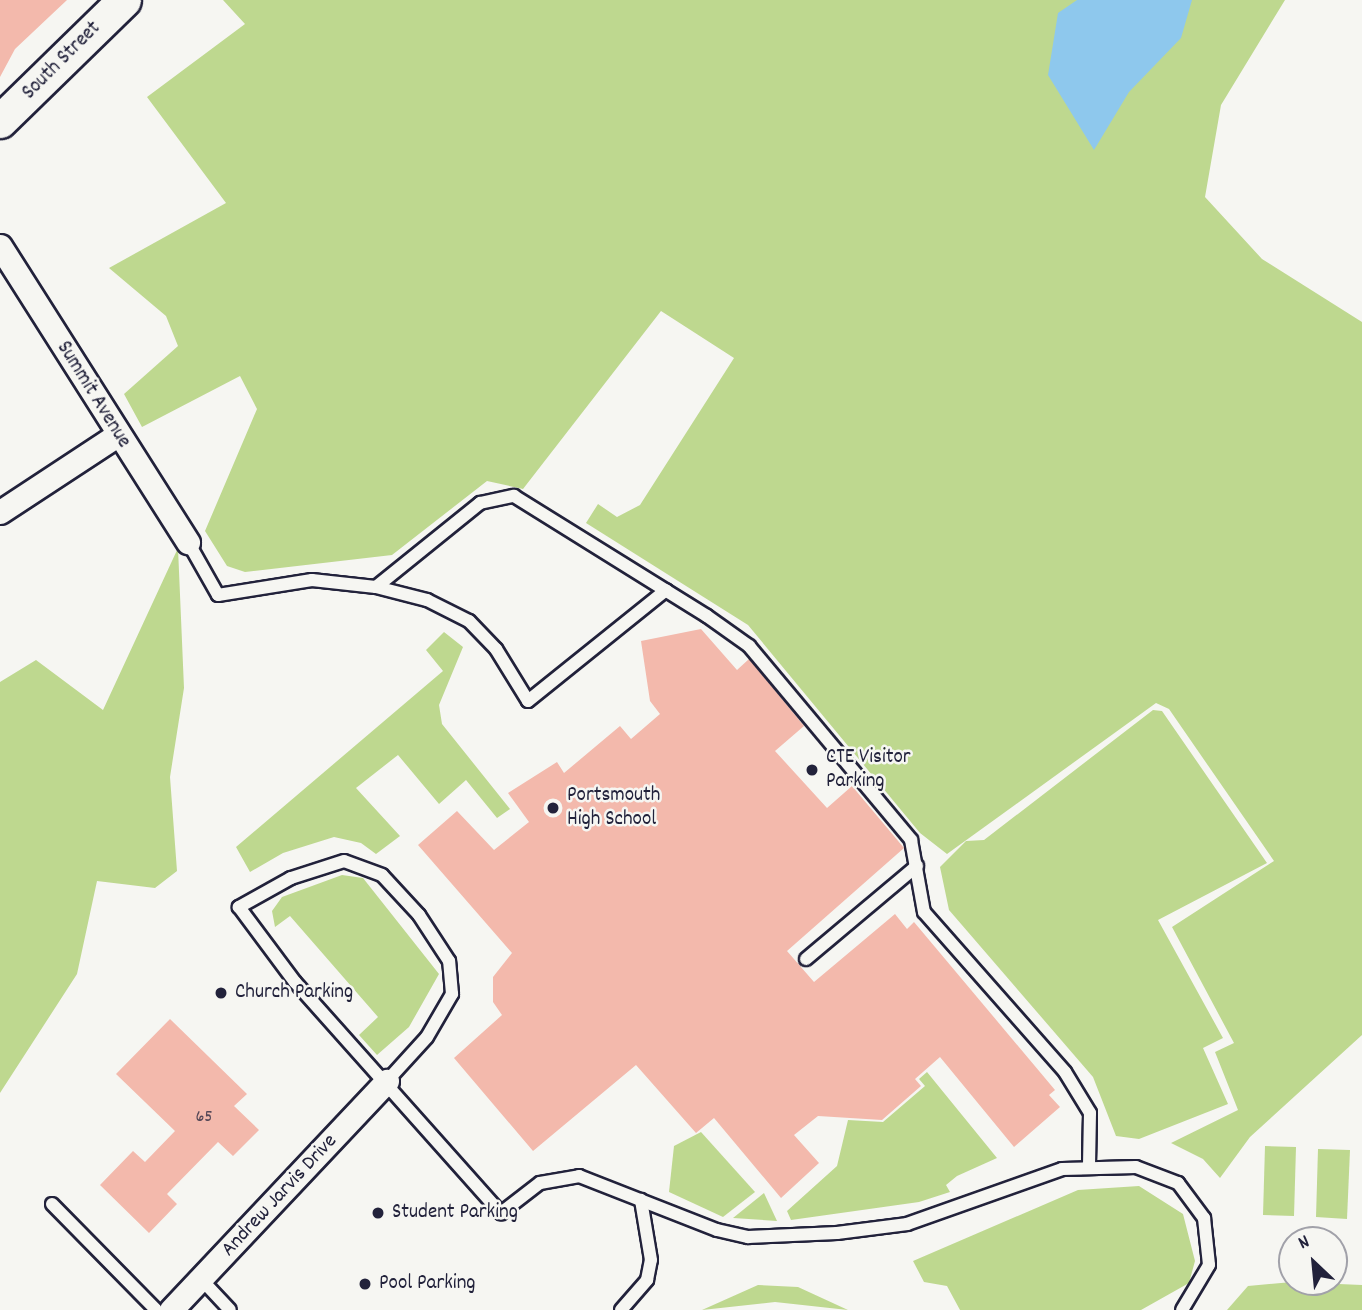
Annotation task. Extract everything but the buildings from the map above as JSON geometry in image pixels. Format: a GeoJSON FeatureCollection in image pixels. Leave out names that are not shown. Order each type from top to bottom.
{"type":"FeatureCollection","features":[{"type":"Feature","properties":{"kind":"street","name":"South Street"},"geometry":{"type":"LineString","coordinates":[[0,121],[124,0]]}},
{"type":"Feature","properties":{"kind":"street","name":"Summit Avenue"},"geometry":{"type":"LineString","coordinates":[[0,246],[117,435],[188,542]]}},
{"type":"Feature","properties":{"kind":"street"},"geometry":{"type":"LineString","coordinates":[[0,512],[117,435]]}},
{"type":"Feature","properties":{"kind":"street","name":"Andrew Jarvis Drive"},"geometry":{"type":"LineString","coordinates":[[171,1310],[387,1081]]}},
{"type":"Feature","properties":{"kind":"lane"},"geometry":{"type":"LineString","coordinates":[[376,587],[480,503],[506,496],[666,590],[749,646],[911,841],[924,912],[1065,1072],[1090,1113],[1088,1166]]}},
{"type":"Feature","properties":{"kind":"lane"},"geometry":{"type":"LineString","coordinates":[[188,542],[218,596],[312,580],[376,587],[426,600],[469,621],[496,649],[528,701],[666,590]]}},
{"type":"Feature","properties":{"kind":"lane"},"geometry":{"type":"LineString","coordinates":[[387,1081],[427,1037],[452,994],[449,961],[419,915],[382,874],[344,862],[292,878],[239,907],[295,982],[387,1081],[501,1213],[540,1183],[561,1177],[597,1178],[641,1200],[748,1237],[837,1233],[906,1224],[1062,1169],[1088,1166],[1159,1172],[1192,1197],[1205,1217],[1211,1257],[1207,1276],[1182,1310]]}},
{"type":"Feature","properties":{"kind":"lane"},"geometry":{"type":"LineString","coordinates":[[806,959],[917,866]]}},
{"type":"Feature","properties":{"kind":"lane"},"geometry":{"type":"LineString","coordinates":[[621,1310],[647,1280],[651,1261],[641,1200]]}},
{"type":"Feature","properties":{"kind":"lane"},"geometry":{"type":"LineString","coordinates":[[52,1204],[156,1310]]}},
{"type":"Feature","properties":{"kind":"lane"},"geometry":{"type":"LineString","coordinates":[[201,1279],[230,1310]]}},
{"type":"Feature","properties":{"kind":"green space"},"geometry":{"type":"Polygon","coordinates":[[[223,0],[1285,0],[1221,105],[1205,197],[1262,259],[1362,322],[1362,1035],[1250,1137],[1220,1178],[1203,1159],[1171,1143],[1238,1110],[1215,1052],[1234,1043],[1172,927],[1274,861],[1169,709],[1156,703],[947,854],[920,833],[748,625],[586,523],[598,504],[617,517],[640,505],[734,358],[661,311],[523,489],[487,481],[392,555],[245,572],[227,566],[205,531],[257,409],[240,376],[142,427],[124,394],[178,346],[166,316],[109,268],[226,203],[147,97],[245,24],[223,0]]]}},
{"type":"Feature","properties":{"kind":"green space"},"geometry":{"type":"Polygon","coordinates":[[[178,548],[184,688],[170,777],[177,871],[155,888],[97,881],[77,974],[0,1093],[0,682],[36,660],[103,710],[178,548]]]}},
{"type":"Feature","properties":{"kind":"green space"},"geometry":{"type":"Polygon","coordinates":[[[444,632],[463,647],[439,705],[442,724],[510,809],[497,818],[466,780],[439,804],[398,755],[356,788],[400,836],[376,854],[361,843],[334,837],[283,853],[250,872],[236,847],[443,671],[426,650],[444,632]]]}},
{"type":"Feature","properties":{"kind":"green space"},"geometry":{"type":"Polygon","coordinates":[[[1153,710],[1162,711],[1267,863],[1158,920],[1223,1038],[1203,1048],[1228,1104],[1139,1139],[1116,1136],[1093,1077],[949,910],[940,867],[966,841],[984,840],[1153,710]]]}},
{"type":"Feature","properties":{"kind":"green space"},"geometry":{"type":"Polygon","coordinates":[[[342,875],[363,878],[439,974],[409,1027],[377,1055],[359,1035],[378,1017],[290,916],[275,927],[272,911],[282,897],[342,875]]]}},
{"type":"Feature","properties":{"kind":"green space"},"geometry":{"type":"Polygon","coordinates":[[[927,1072],[997,1158],[957,1176],[946,1185],[950,1192],[919,1202],[791,1220],[787,1211],[837,1166],[848,1120],[883,1122],[925,1086],[919,1079],[927,1072]]]}},
{"type":"Feature","properties":{"kind":"green space"},"geometry":{"type":"Polygon","coordinates":[[[701,1132],[755,1192],[723,1217],[669,1192],[674,1146],[701,1132]]]}},
{"type":"Feature","properties":{"kind":"green space"},"geometry":{"type":"Polygon","coordinates":[[[1265,1146],[1296,1147],[1294,1216],[1263,1215],[1265,1146]]]}},
{"type":"Feature","properties":{"kind":"green space"},"geometry":{"type":"Polygon","coordinates":[[[1318,1149],[1350,1150],[1347,1219],[1316,1217],[1318,1149]]]}},
{"type":"Feature","properties":{"kind":"green space"},"geometry":{"type":"Polygon","coordinates":[[[1139,1186],[1183,1214],[1195,1261],[1189,1283],[1141,1310],[960,1310],[947,1286],[924,1282],[913,1261],[1078,1190],[1139,1186]]]}},
{"type":"Feature","properties":{"kind":"green space"},"geometry":{"type":"Polygon","coordinates":[[[764,1193],[777,1221],[733,1218],[764,1193]]]}},
{"type":"Feature","properties":{"kind":"green space"},"geometry":{"type":"Polygon","coordinates":[[[1278,1283],[1278,1296],[1348,1296],[1348,1284],[1362,1285],[1362,1310],[1227,1310],[1248,1286],[1278,1283]]]}},
{"type":"Feature","properties":{"kind":"green space"},"geometry":{"type":"Polygon","coordinates":[[[758,1285],[798,1287],[848,1310],[775,1302],[702,1310],[758,1285]]]}},
{"type":"Feature","properties":{"kind":"water"},"geometry":{"type":"Polygon","coordinates":[[[1077,0],[1192,0],[1181,38],[1129,92],[1094,150],[1048,75],[1058,13],[1077,0]]]}},
{"type":"Feature","properties":{"kind":"place","name":"CTE Visitor Parking"},"geometry":{"type":"Point","coordinates":[812,770]}},
{"type":"Feature","properties":{"kind":"place","name":"Portsmouth High School"},"geometry":{"type":"Point","coordinates":[553,808]}},
{"type":"Feature","properties":{"kind":"place","name":"Church Parking"},"geometry":{"type":"Point","coordinates":[221,993]}},
{"type":"Feature","properties":{"kind":"place","name":"Student Parking"},"geometry":{"type":"Point","coordinates":[378,1213]}},
{"type":"Feature","properties":{"kind":"place","name":"Pool Parking"},"geometry":{"type":"Point","coordinates":[365,1284]}}]}
